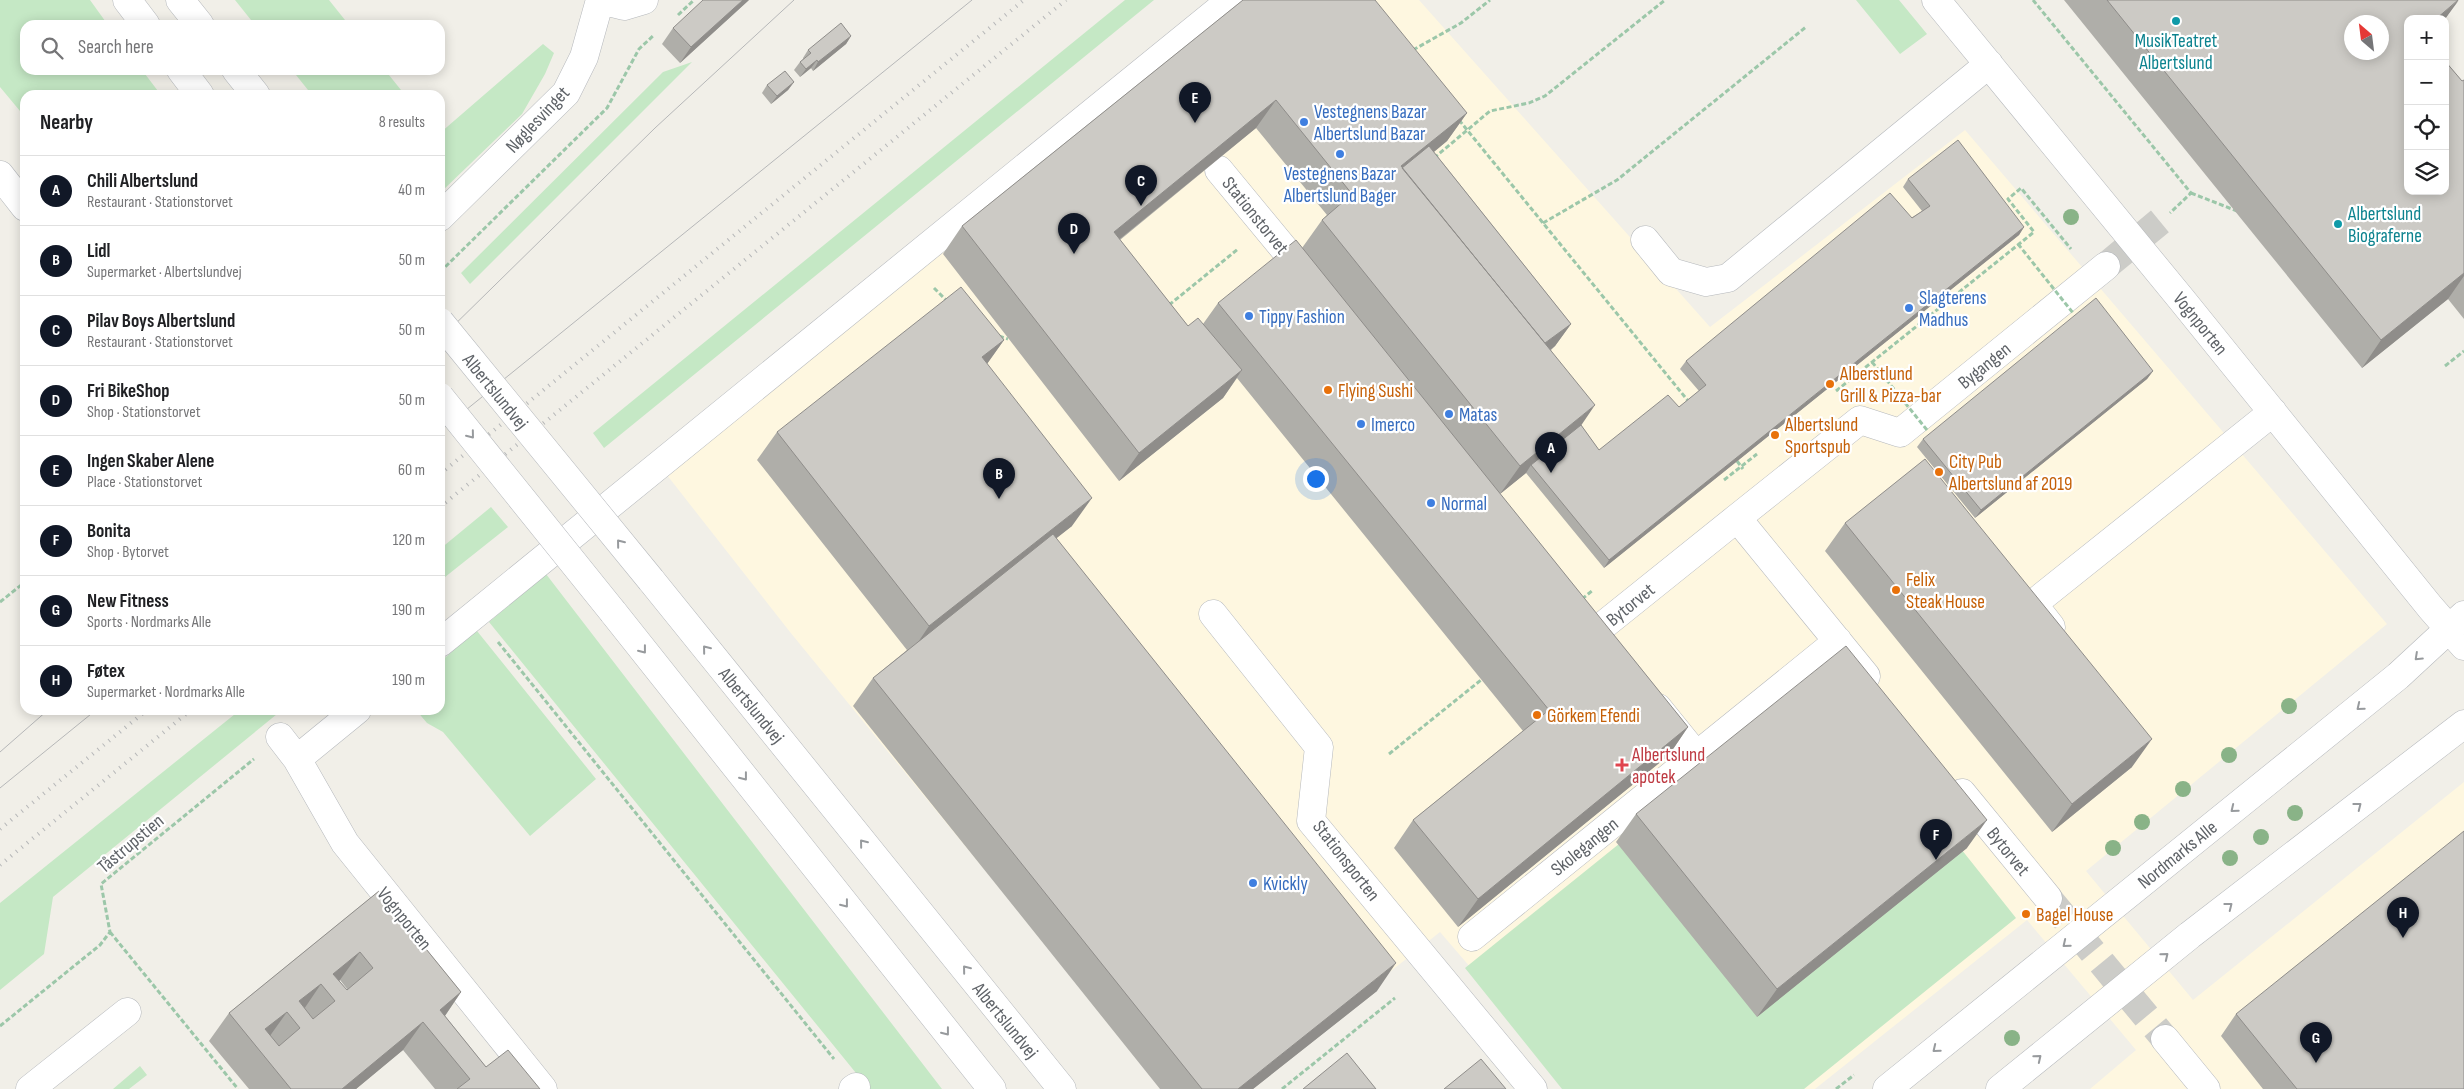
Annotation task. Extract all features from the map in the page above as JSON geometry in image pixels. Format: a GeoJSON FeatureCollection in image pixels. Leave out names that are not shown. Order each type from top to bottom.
{"type":"FeatureCollection","features":[{"type":"Feature","properties":{"kind":"street"},"geometry":{"type":"LineString","coordinates":[[127,0],[142,20]]}},
{"type":"Feature","properties":{"kind":"street"},"geometry":{"type":"LineString","coordinates":[[180,0],[196,20]]}},
{"type":"Feature","properties":{"kind":"street"},"geometry":{"type":"LineString","coordinates":[[600,0],[624,6],[644,0]]}},
{"type":"Feature","properties":{"kind":"street","name":"Nøglesvinget"},"geometry":{"type":"LineString","coordinates":[[445,212],[566,93],[584,57],[600,0]]}},
{"type":"Feature","properties":{"kind":"street"},"geometry":{"type":"LineString","coordinates":[[445,639],[1230,0]]}},
{"type":"Feature","properties":{"kind":"street","name":"Vognporten"},"geometry":{"type":"LineString","coordinates":[[1936,0],[2430,607],[2459,630]]}},
{"type":"Feature","properties":{"kind":"street"},"geometry":{"type":"LineString","coordinates":[[1645,240],[1672,272],[1706,282],[1728,278],[1989,64]]}},
{"type":"Feature","properties":{"kind":"street"},"geometry":{"type":"LineString","coordinates":[[185,75],[196,90]]}},
{"type":"Feature","properties":{"kind":"street"},"geometry":{"type":"LineString","coordinates":[[240,75],[252,90]]}},
{"type":"Feature","properties":{"kind":"street","name":"Stationstorvet"},"geometry":{"type":"LineString","coordinates":[[1219,170],[1323,297]]}},
{"type":"Feature","properties":{"kind":"street"},"geometry":{"type":"LineString","coordinates":[[0,175],[20,201]]}},
{"type":"Feature","properties":{"kind":"street","name":"Bygangen"},"geometry":{"type":"LineString","coordinates":[[1737,518],[1860,420],[1900,433],[2099,272]]}},
{"type":"Feature","properties":{"kind":"street","name":"Albertslundvej"},"geometry":{"type":"LineString","coordinates":[[445,328],[1062,1089]]}},
{"type":"Feature","properties":{"kind":"street"},"geometry":{"type":"LineString","coordinates":[[445,403],[992,1089]]}},
{"type":"Feature","properties":{"kind":"street"},"geometry":{"type":"LineString","coordinates":[[2067,647],[2033,604],[2273,412]]}},
{"type":"Feature","properties":{"kind":"street"},"geometry":{"type":"LineString","coordinates":[[1737,518],[1880,693]]}},
{"type":"Feature","properties":{"kind":"street","name":"Bytorvet"},"geometry":{"type":"LineString","coordinates":[[1614,655],[1595,632],[1737,518]]}},
{"type":"Feature","properties":{"kind":"street"},"geometry":{"type":"LineString","coordinates":[[1583,600],[1595,632]]}},
{"type":"Feature","properties":{"kind":"street","name":"Stationsporten"},"geometry":{"type":"LineString","coordinates":[[1213,614],[1319,747],[1312,821],[1534,1089]]}},
{"type":"Feature","properties":{"kind":"street","name":"Nordmarks Alle"},"geometry":{"type":"LineString","coordinates":[[1886,1089],[2391,682],[2459,630]]}},
{"type":"Feature","properties":{"kind":"street"},"geometry":{"type":"LineString","coordinates":[[1639,686],[1696,755],[1838,641]]}},
{"type":"Feature","properties":{"kind":"street"},"geometry":{"type":"LineString","coordinates":[[297,758],[351,715]]}},
{"type":"Feature","properties":{"kind":"street"},"geometry":{"type":"LineString","coordinates":[[2000,1089],[2190,935],[2464,724]]}},
{"type":"Feature","properties":{"kind":"street","name":"Vognporten"},"geometry":{"type":"LineString","coordinates":[[280,737],[297,758],[345,844],[543,1089]]}},
{"type":"Feature","properties":{"kind":"street","name":"Skolegangen"},"geometry":{"type":"LineString","coordinates":[[1472,936],[1696,755]]}},
{"type":"Feature","properties":{"kind":"street","name":"Bytorvet"},"geometry":{"type":"LineString","coordinates":[[1948,776],[2048,898]]}},
{"type":"Feature","properties":{"kind":"street"},"geometry":{"type":"LineString","coordinates":[[30,1089],[127,1012]]}},
{"type":"Feature","properties":{"kind":"street"},"geometry":{"type":"LineString","coordinates":[[2165,1039],[2206,1089]]}},
{"type":"Feature","properties":{"kind":"path"},"geometry":{"type":"LineString","coordinates":[[1405,54],[1461,23],[1490,0]]}},
{"type":"Feature","properties":{"kind":"path"},"geometry":{"type":"LineString","coordinates":[[1431,160],[1490,111],[1529,103],[1545,96],[1665,0]]}},
{"type":"Feature","properties":{"kind":"path"},"geometry":{"type":"LineString","coordinates":[[2033,0],[2191,193],[2242,213]]}},
{"type":"Feature","properties":{"kind":"path"},"geometry":{"type":"LineString","coordinates":[[1543,223],[1616,180],[1806,27]]}},
{"type":"Feature","properties":{"kind":"path"},"geometry":{"type":"LineString","coordinates":[[1455,114],[1689,402]]}},
{"type":"Feature","properties":{"kind":"path"},"geometry":{"type":"LineString","coordinates":[[1834,392],[2034,232],[2008,199],[2022,188],[2099,272]]}},
{"type":"Feature","properties":{"kind":"path"},"geometry":{"type":"LineString","coordinates":[[2170,213],[2191,193]]}},
{"type":"Feature","properties":{"kind":"path"},"geometry":{"type":"LineString","coordinates":[[1168,306],[1266,226]]}},
{"type":"Feature","properties":{"kind":"path"},"geometry":{"type":"LineString","coordinates":[[2018,244],[2073,313]]}},
{"type":"Feature","properties":{"kind":"path"},"geometry":{"type":"LineString","coordinates":[[928,282],[948,302]]}},
{"type":"Feature","properties":{"kind":"path"},"geometry":{"type":"LineString","coordinates":[[992,334],[1008,339]]}},
{"type":"Feature","properties":{"kind":"path"},"geometry":{"type":"LineString","coordinates":[[2445,366],[2464,351]]}},
{"type":"Feature","properties":{"kind":"path"},"geometry":{"type":"LineString","coordinates":[[1872,362],[1927,430]]}},
{"type":"Feature","properties":{"kind":"path"},"geometry":{"type":"LineString","coordinates":[[1724,480],[1757,454]]}},
{"type":"Feature","properties":{"kind":"path"},"geometry":{"type":"LineString","coordinates":[[0,602],[20,586]]}},
{"type":"Feature","properties":{"kind":"path"},"geometry":{"type":"LineString","coordinates":[[475,614],[855,1088]]}},
{"type":"Feature","properties":{"kind":"path"},"geometry":{"type":"LineString","coordinates":[[1389,754],[1481,680]]}},
{"type":"Feature","properties":{"kind":"path","name":"Tåstrupstien"},"geometry":{"type":"LineString","coordinates":[[110,932],[101,884],[280,737]]}},
{"type":"Feature","properties":{"kind":"path"},"geometry":{"type":"LineString","coordinates":[[0,1026],[100,945],[110,932],[238,1089]]}},
{"type":"Feature","properties":{"kind":"path"},"geometry":{"type":"LineString","coordinates":[[1282,1089],[1394,998]]}},
{"type":"Feature","properties":{"kind":"shaded area"},"geometry":{"type":"Polygon","coordinates":[[[1247,0],[1419,0],[1710,327],[1965,130],[2387,624],[2086,871],[2193,1000],[2464,782],[2464,1089],[2090,1089],[2136,1050],[2027,920],[1815,1089],[1575,1089],[1440,932],[1243,1089],[1164,1089],[790,632],[663,470],[1247,0]]]}},
{"type":"Feature","properties":{"kind":"green space"},"geometry":{"type":"Polygon","coordinates":[[[0,0],[90,0],[104,20],[20,20],[20,75],[146,75],[157,90],[20,90],[20,111],[0,87],[0,0]]]}},
{"type":"Feature","properties":{"kind":"green space"},"geometry":{"type":"Polygon","coordinates":[[[235,0],[329,0],[345,20],[251,20],[235,0]]]}},
{"type":"Feature","properties":{"kind":"green space"},"geometry":{"type":"Polygon","coordinates":[[[1125,0],[1154,0],[604,448],[593,433],[1125,0]]]}},
{"type":"Feature","properties":{"kind":"green space"},"geometry":{"type":"Polygon","coordinates":[[[1856,0],[1899,0],[1927,34],[1900,54],[1856,0]]]}},
{"type":"Feature","properties":{"kind":"green space"},"geometry":{"type":"Polygon","coordinates":[[[543,44],[554,53],[545,74],[522,114],[445,188],[445,129],[543,44]]]}},
{"type":"Feature","properties":{"kind":"green space"},"geometry":{"type":"Polygon","coordinates":[[[692,62],[470,284],[461,273],[663,72],[692,62]]]}},
{"type":"Feature","properties":{"kind":"green space"},"geometry":{"type":"Polygon","coordinates":[[[296,75],[389,75],[401,90],[308,90],[296,75]]]}},
{"type":"Feature","properties":{"kind":"green space"},"geometry":{"type":"Polygon","coordinates":[[[491,507],[508,527],[445,577],[445,545],[491,507]]]}},
{"type":"Feature","properties":{"kind":"green space"},"geometry":{"type":"Polygon","coordinates":[[[546,574],[942,1089],[869,1089],[489,622],[546,574]]]}},
{"type":"Feature","properties":{"kind":"green space"},"geometry":{"type":"Polygon","coordinates":[[[473,626],[596,779],[530,836],[443,732],[427,723],[420,715],[445,715],[445,658],[454,650],[457,637],[473,626]]]}},
{"type":"Feature","properties":{"kind":"green space"},"geometry":{"type":"Polygon","coordinates":[[[1825,678],[2016,918],[1804,1089],[1562,1089],[1465,968],[1825,678]]]}},
{"type":"Feature","properties":{"kind":"green space"},"geometry":{"type":"Polygon","coordinates":[[[234,715],[276,715],[53,897],[44,954],[0,990],[0,903],[234,715]]]}},
{"type":"Feature","properties":{"kind":"green space"},"geometry":{"type":"Polygon","coordinates":[[[140,1066],[147,1075],[129,1089],[113,1089],[140,1066]]]}},
{"type":"Feature","properties":{"kind":"building"},"geometry":{"type":"Polygon","coordinates":[[[703,0],[743,0],[691,47],[673,28],[703,0]]]}},
{"type":"Feature","properties":{"kind":"building"},"geometry":{"type":"Polygon","coordinates":[[[1243,0],[1375,0],[1467,113],[1401,166],[1595,405],[1520,466],[1322,220],[1352,194],[1276,100],[1114,232],[1188,326],[1198,318],[1242,370],[1139,453],[962,226],[1243,0]]]}},
{"type":"Feature","properties":{"kind":"building"},"geometry":{"type":"Polygon","coordinates":[[[2107,0],[2458,0],[2441,15],[2404,15],[2404,195],[2449,195],[2449,66],[2462,81],[2464,80],[2464,273],[2381,340],[2107,0]]]}},
{"type":"Feature","properties":{"kind":"building"},"geometry":{"type":"Polygon","coordinates":[[[841,23],[851,36],[806,69],[800,62],[811,53],[808,50],[841,23]]]}},
{"type":"Feature","properties":{"kind":"building"},"geometry":{"type":"Polygon","coordinates":[[[785,71],[794,82],[777,96],[767,85],[785,71]]]}},
{"type":"Feature","properties":{"kind":"building"},"geometry":{"type":"Polygon","coordinates":[[[1958,140],[2024,227],[1609,560],[1531,465],[1581,425],[1599,450],[1668,395],[1679,407],[1706,385],[1686,361],[1890,193],[1912,218],[1930,206],[1908,179],[1958,140]]]}},
{"type":"Feature","properties":{"kind":"building"},"geometry":{"type":"Polygon","coordinates":[[[1429,146],[1571,324],[1545,343],[1402,168],[1429,146]]]}},
{"type":"Feature","properties":{"kind":"building"},"geometry":{"type":"Polygon","coordinates":[[[1296,240],[1688,727],[1478,899],[1413,820],[1549,710],[1218,303],[1296,240]]]}},
{"type":"Feature","properties":{"kind":"building"},"geometry":{"type":"Polygon","coordinates":[[[961,287],[1004,340],[982,357],[1092,498],[929,626],[777,432],[961,287]]]}},
{"type":"Feature","properties":{"kind":"building"},"geometry":{"type":"Polygon","coordinates":[[[2096,298],[2153,371],[1981,510],[1923,439],[2096,298]]]}},
{"type":"Feature","properties":{"kind":"building"},"geometry":{"type":"Polygon","coordinates":[[[1925,459],[2152,739],[2072,804],[1845,523],[1925,459]]]}},
{"type":"Feature","properties":{"kind":"building"},"geometry":{"type":"Polygon","coordinates":[[[1053,534],[1396,963],[1238,1089],[1202,1089],[873,678],[1053,534]]]}},
{"type":"Feature","properties":{"kind":"building"},"geometry":{"type":"Polygon","coordinates":[[[1846,646],[1987,820],[1777,989],[1636,814],[1846,646]]]}},
{"type":"Feature","properties":{"kind":"building"},"geometry":{"type":"Polygon","coordinates":[[[2464,831],[2464,1089],[2297,1089],[2236,1014],[2464,831]]]}},
{"type":"Feature","properties":{"kind":"building"},"geometry":{"type":"Polygon","coordinates":[[[379,891],[461,992],[440,1010],[486,1067],[508,1050],[540,1089],[457,1089],[470,1079],[423,1022],[342,1089],[291,1089],[229,1013],[379,891]],[[360,952],[333,974],[347,990],[373,968],[360,952]],[[321,984],[299,1001],[313,1019],[335,1001],[321,984]],[[287,1012],[265,1029],[279,1046],[300,1028],[287,1012]]]}},
{"type":"Feature","properties":{"kind":"building"},"geometry":{"type":"Polygon","coordinates":[[[1347,1053],[1376,1089],[1303,1089],[1347,1053]]]}},
{"type":"Feature","properties":{"kind":"building"},"geometry":{"type":"Polygon","coordinates":[[[1481,1059],[1506,1089],[1444,1089],[1481,1059]]]}},
{"type":"Feature","properties":{"kind":"tunnel"},"geometry":{"type":"LineString","coordinates":[[2106,266],[2170,213]]}},
{"type":"Feature","properties":{"kind":"tunnel"},"geometry":{"type":"LineString","coordinates":[[2048,898],[2165,1039]]}},
{"type":"Feature","properties":{"kind":"tram line"},"geometry":{"type":"LineString","coordinates":[[445,334],[655,128],[794,0]]}},
{"type":"Feature","properties":{"kind":"tram line"},"geometry":{"type":"LineString","coordinates":[[445,427],[972,0]]}},
{"type":"Feature","properties":{"kind":"tram line"},"geometry":{"type":"LineString","coordinates":[[0,752],[42,715]]}},
{"type":"Feature","properties":{"kind":"tram line"},"geometry":{"type":"LineString","coordinates":[[0,788],[90,715]]}},
{"type":"Feature","properties":{"kind":"railway"},"geometry":{"type":"LineString","coordinates":[[445,470],[1024,0]]}},
{"type":"Feature","properties":{"kind":"railway"},"geometry":{"type":"LineString","coordinates":[[445,503],[1066,0]]}},
{"type":"Feature","properties":{"kind":"railway"},"geometry":{"type":"LineString","coordinates":[[0,829],[141,715]]}},
{"type":"Feature","properties":{"kind":"railway"},"geometry":{"type":"LineString","coordinates":[[0,865],[185,715]]}},
{"type":"Feature","properties":{"kind":"place","name":"MusikTeatret Albertslund"},"geometry":{"type":"Point","coordinates":[2176,21]}},
{"type":"Feature","properties":{"kind":"place","name":"Vestegnens Bazar Albertslund Bazar"},"geometry":{"type":"Point","coordinates":[1304,122]}},
{"type":"Feature","properties":{"kind":"place","name":"Ingen Skaber Alene"},"geometry":{"type":"Point","coordinates":[1195,123]}},
{"type":"Feature","properties":{"kind":"place","name":"Vestegnens Bazar Albertslund Bager"},"geometry":{"type":"Point","coordinates":[1340,154]}},
{"type":"Feature","properties":{"kind":"place","name":"Pilav Boys Albertslund"},"geometry":{"type":"Point","coordinates":[1141,206]}},
{"type":"Feature","properties":{"kind":"place","name":"Albertslund Biograferne"},"geometry":{"type":"Point","coordinates":[2338,224]}},
{"type":"Feature","properties":{"kind":"place","name":"Fri BikeShop"},"geometry":{"type":"Point","coordinates":[1074,254]}},
{"type":"Feature","properties":{"kind":"place","name":"Slagterens Madhus"},"geometry":{"type":"Point","coordinates":[1909,308]}},
{"type":"Feature","properties":{"kind":"place","name":"Tippy Fashion"},"geometry":{"type":"Point","coordinates":[1249,316]}},
{"type":"Feature","properties":{"kind":"place","name":"Alberstlund Grill & Pizza-bar"},"geometry":{"type":"Point","coordinates":[1830,384]}},
{"type":"Feature","properties":{"kind":"place","name":"Flying Sushi"},"geometry":{"type":"Point","coordinates":[1328,390]}},
{"type":"Feature","properties":{"kind":"place","name":"Matas"},"geometry":{"type":"Point","coordinates":[1449,414]}},
{"type":"Feature","properties":{"kind":"place","name":"Imerco"},"geometry":{"type":"Point","coordinates":[1361,424]}},
{"type":"Feature","properties":{"kind":"place","name":"Albertslund Sportspub"},"geometry":{"type":"Point","coordinates":[1775,435]}},
{"type":"Feature","properties":{"kind":"place","name":"City Pub Albertslund af 2019"},"geometry":{"type":"Point","coordinates":[1939,472]}},
{"type":"Feature","properties":{"kind":"place","name":"Chili Albertslund"},"geometry":{"type":"Point","coordinates":[1551,473]}},
{"type":"Feature","properties":{"kind":"place","name":"Lidl"},"geometry":{"type":"Point","coordinates":[999,499]}},
{"type":"Feature","properties":{"kind":"place","name":"Normal"},"geometry":{"type":"Point","coordinates":[1431,503]}},
{"type":"Feature","properties":{"kind":"place","name":"Felix Steak House"},"geometry":{"type":"Point","coordinates":[1896,590]}},
{"type":"Feature","properties":{"kind":"place","name":"Görkem Efendi"},"geometry":{"type":"Point","coordinates":[1537,715]}},
{"type":"Feature","properties":{"kind":"place","name":"Albertslund apotek"},"geometry":{"type":"Point","coordinates":[1622,765]}},
{"type":"Feature","properties":{"kind":"place","name":"Bonita"},"geometry":{"type":"Point","coordinates":[1936,860]}},
{"type":"Feature","properties":{"kind":"place","name":"Kvickly"},"geometry":{"type":"Point","coordinates":[1253,883]}},
{"type":"Feature","properties":{"kind":"place","name":"Bagel House"},"geometry":{"type":"Point","coordinates":[2026,914]}},
{"type":"Feature","properties":{"kind":"place","name":"Føtex"},"geometry":{"type":"Point","coordinates":[2403,938]}},
{"type":"Feature","properties":{"kind":"place","name":"New Fitness"},"geometry":{"type":"Point","coordinates":[2316,1063]}}]}
